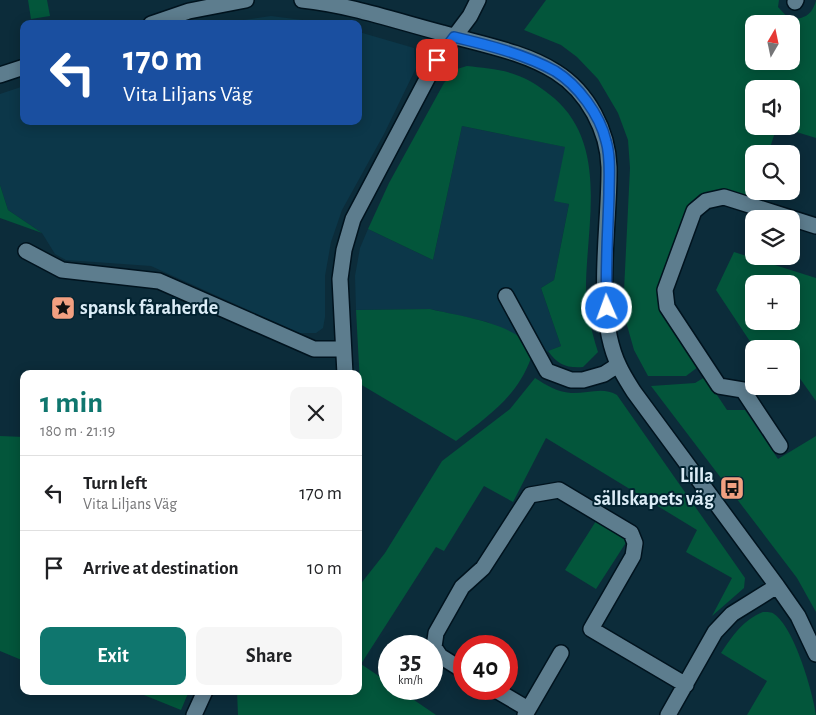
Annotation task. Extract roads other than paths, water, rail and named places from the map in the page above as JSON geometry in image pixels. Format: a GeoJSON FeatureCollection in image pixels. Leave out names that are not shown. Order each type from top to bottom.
{"type":"FeatureCollection","features":[{"type":"Feature","properties":{"kind":"street"},"geometry":{"type":"LineString","coordinates":[[163,20],[189,11],[246,0]]}},
{"type":"Feature","properties":{"kind":"street"},"geometry":{"type":"LineString","coordinates":[[302,0],[352,8],[534,61],[557,72],[572,85],[598,119],[606,141],[609,166],[606,281],[607,322],[618,365],[634,392],[798,616],[816,654]]}},
{"type":"Feature","properties":{"kind":"street"},"geometry":{"type":"LineString","coordinates":[[345,370],[341,314],[341,265],[353,219],[433,69],[470,16],[478,0]]}},
{"type":"Feature","properties":{"kind":"street"},"geometry":{"type":"LineString","coordinates":[[0,75],[20,68]]}},
{"type":"Feature","properties":{"kind":"street"},"geometry":{"type":"LineString","coordinates":[[780,446],[743,390],[719,386],[667,307],[665,290],[694,211],[706,201],[724,197],[816,226]]}},
{"type":"Feature","properties":{"kind":"street"},"geometry":{"type":"LineString","coordinates":[[26,251],[62,270],[159,281],[314,349],[343,348]]}},
{"type":"Feature","properties":{"kind":"street"},"geometry":{"type":"LineString","coordinates":[[506,296],[547,370],[571,380],[583,380],[604,374],[618,365]]}},
{"type":"Feature","properties":{"kind":"street"},"geometry":{"type":"LineString","coordinates":[[453,664],[440,656],[434,646],[436,633],[462,588],[483,568],[530,495],[558,490],[631,533],[635,544],[633,556],[591,629],[686,685]]}},
{"type":"Feature","properties":{"kind":"street"},"geometry":{"type":"LineString","coordinates":[[668,715],[715,632],[732,614],[777,586]]}},
{"type":"Feature","properties":{"kind":"street"},"geometry":{"type":"LineString","coordinates":[[510,700],[527,712],[561,653]]}},
{"type":"Feature","properties":{"kind":"street"},"geometry":{"type":"LineString","coordinates":[[194,715],[203,695]]}},
{"type":"Feature","properties":{"kind":"place","name":"spansk fåraherde"},"geometry":{"type":"Point","coordinates":[63,308]}},
{"type":"Feature","properties":{"kind":"place","name":"Lilla sällskapets väg"},"geometry":{"type":"Point","coordinates":[732,488]}}]}
